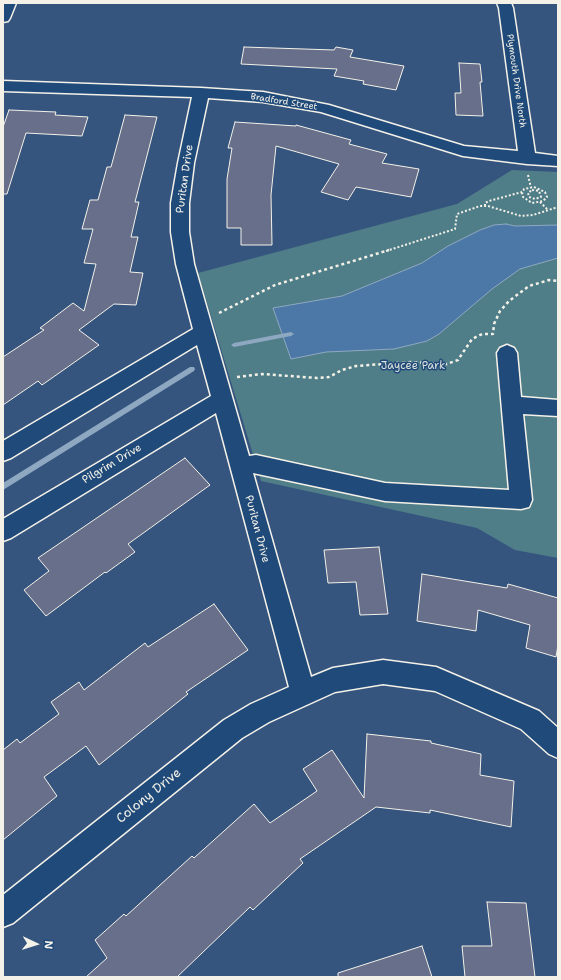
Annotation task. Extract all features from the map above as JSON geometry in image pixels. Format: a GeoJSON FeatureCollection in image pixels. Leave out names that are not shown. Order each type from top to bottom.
{"type":"FeatureCollection","features":[{"type":"Feature","properties":{"kind":"street"},"geometry":{"type":"LineString","coordinates":[[3,18],[9,3]]}},
{"type":"Feature","properties":{"kind":"street","name":"Plymouth Drive North"},"geometry":{"type":"LineString","coordinates":[[504,3],[506,8],[528,166]]}},
{"type":"Feature","properties":{"kind":"street","name":"Bradford Street"},"geometry":{"type":"LineString","coordinates":[[3,86],[200,93],[263,97],[302,104],[367,121],[463,151],[528,166],[558,161]]}},
{"type":"Feature","properties":{"kind":"street","name":"Puritan Drive"},"geometry":{"type":"LineString","coordinates":[[200,93],[186,163],[179,218],[185,264],[303,693]]}},
{"type":"Feature","properties":{"kind":"street"},"geometry":{"type":"LineString","coordinates":[[3,452],[203,332]]}},
{"type":"Feature","properties":{"kind":"street"},"geometry":{"type":"LineString","coordinates":[[240,467],[256,464],[385,492],[521,500],[507,353]]}},
{"type":"Feature","properties":{"kind":"street","name":"Pilgrim Drive"},"geometry":{"type":"LineString","coordinates":[[3,531],[222,399]]}},
{"type":"Feature","properties":{"kind":"street"},"geometry":{"type":"LineString","coordinates":[[512,406],[558,408]]}},
{"type":"Feature","properties":{"kind":"street"},"geometry":{"type":"LineString","coordinates":[[303,693],[333,680],[383,672],[436,679],[530,720],[558,745]]}},
{"type":"Feature","properties":{"kind":"street","name":"Colony Drive"},"geometry":{"type":"LineString","coordinates":[[3,913],[233,729],[260,712],[303,693]]}},
{"type":"Feature","properties":{"kind":"path"},"geometry":{"type":"LineString","coordinates":[[528,166],[530,187],[542,196],[538,199]]}},
{"type":"Feature","properties":{"kind":"path"},"geometry":{"type":"LineString","coordinates":[[485,206],[489,201],[522,192],[530,187],[538,188],[545,192],[547,197],[541,202],[528,201],[523,197],[522,192]]}},
{"type":"Feature","properties":{"kind":"path"},"geometry":{"type":"LineString","coordinates":[[532,190],[528,192],[528,196],[533,199],[538,199],[548,210]]}},
{"type":"Feature","properties":{"kind":"path"},"geometry":{"type":"LineString","coordinates":[[220,320],[218,313],[224,312],[275,285],[455,229],[457,214],[480,206],[485,206],[520,216],[533,215],[558,207]]}},
{"type":"Feature","properties":{"kind":"path"},"geometry":{"type":"LineString","coordinates":[[233,371],[236,377],[262,374],[317,378],[329,377],[342,370],[356,366],[411,362],[447,364],[458,360],[472,339],[482,334],[493,334],[494,324],[500,311],[509,301],[529,286],[549,280],[558,281]]}},
{"type":"Feature","properties":{"kind":"green space","name":"Jaycee Park"},"geometry":{"type":"Polygon","coordinates":[[[512,170],[558,172],[558,558],[515,550],[477,528],[261,481],[198,273],[457,204],[512,170]]]}},
{"type":"Feature","properties":{"kind":"water"},"geometry":{"type":"Polygon","coordinates":[[[506,224],[515,226],[558,225],[558,258],[520,269],[492,289],[439,334],[427,341],[394,349],[326,352],[291,359],[273,308],[342,296],[422,263],[448,246],[480,230],[494,225],[506,224]]]}},
{"type":"Feature","properties":{"kind":"building"},"geometry":{"type":"Polygon","coordinates":[[[244,47],[334,50],[336,47],[353,50],[350,57],[404,66],[396,90],[363,84],[364,81],[334,76],[337,69],[241,64],[244,47]]]}},
{"type":"Feature","properties":{"kind":"building"},"geometry":{"type":"Polygon","coordinates":[[[459,63],[480,64],[483,116],[456,115],[455,93],[461,93],[459,63]]]}},
{"type":"Feature","properties":{"kind":"building"},"geometry":{"type":"Polygon","coordinates":[[[9,110],[56,112],[55,115],[88,117],[82,136],[26,133],[7,194],[3,194],[3,127],[9,110]]]}},
{"type":"Feature","properties":{"kind":"building"},"geometry":{"type":"Polygon","coordinates":[[[125,115],[157,117],[135,202],[139,202],[131,237],[138,237],[130,272],[143,273],[136,305],[114,304],[79,330],[99,345],[42,385],[38,381],[3,405],[3,357],[44,330],[40,328],[73,303],[84,311],[96,264],[84,263],[93,229],[82,229],[90,200],[98,200],[107,167],[111,167],[125,115]]]}},
{"type":"Feature","properties":{"kind":"building"},"geometry":{"type":"Polygon","coordinates":[[[235,122],[296,125],[351,140],[349,144],[387,154],[382,163],[419,169],[411,197],[356,187],[348,200],[321,192],[339,164],[276,146],[271,195],[272,245],[241,245],[241,228],[227,228],[227,179],[232,148],[228,148],[235,122]]]}},
{"type":"Feature","properties":{"kind":"building"},"geometry":{"type":"Polygon","coordinates":[[[185,458],[210,485],[128,544],[135,552],[106,573],[105,572],[46,616],[24,590],[49,571],[38,558],[185,458]]]}},
{"type":"Feature","properties":{"kind":"building"},"geometry":{"type":"Polygon","coordinates":[[[379,547],[388,614],[360,615],[356,582],[328,583],[324,550],[379,547]]]}},
{"type":"Feature","properties":{"kind":"building"},"geometry":{"type":"Polygon","coordinates":[[[422,574],[507,588],[508,584],[558,598],[558,645],[556,657],[526,648],[530,625],[478,610],[476,631],[417,621],[422,574]]]}},
{"type":"Feature","properties":{"kind":"building"},"geometry":{"type":"Polygon","coordinates":[[[214,604],[248,650],[186,692],[188,694],[99,765],[86,746],[44,777],[57,796],[3,840],[3,750],[17,739],[20,743],[59,714],[51,702],[79,682],[84,690],[145,643],[148,647],[214,604]]]}},
{"type":"Feature","properties":{"kind":"building"},"geometry":{"type":"Polygon","coordinates":[[[367,734],[431,741],[431,743],[481,754],[480,775],[514,781],[511,827],[430,810],[430,813],[376,807],[300,859],[303,863],[253,910],[250,907],[177,977],[86,977],[107,958],[95,940],[124,914],[126,916],[192,856],[194,858],[254,804],[270,823],[317,791],[303,769],[332,750],[364,798],[367,734]]]}},
{"type":"Feature","properties":{"kind":"building"},"geometry":{"type":"Polygon","coordinates":[[[487,902],[526,903],[535,977],[465,977],[462,946],[492,946],[487,902]]]}},
{"type":"Feature","properties":{"kind":"building"},"geometry":{"type":"Polygon","coordinates":[[[422,946],[432,977],[338,977],[338,973],[422,946]]]}},
{"type":"Feature","properties":{"kind":"waterway"},"geometry":{"type":"LineString","coordinates":[[234,345],[291,334]]}},
{"type":"Feature","properties":{"kind":"waterway"},"geometry":{"type":"LineString","coordinates":[[3,487],[192,369]]}}]}
